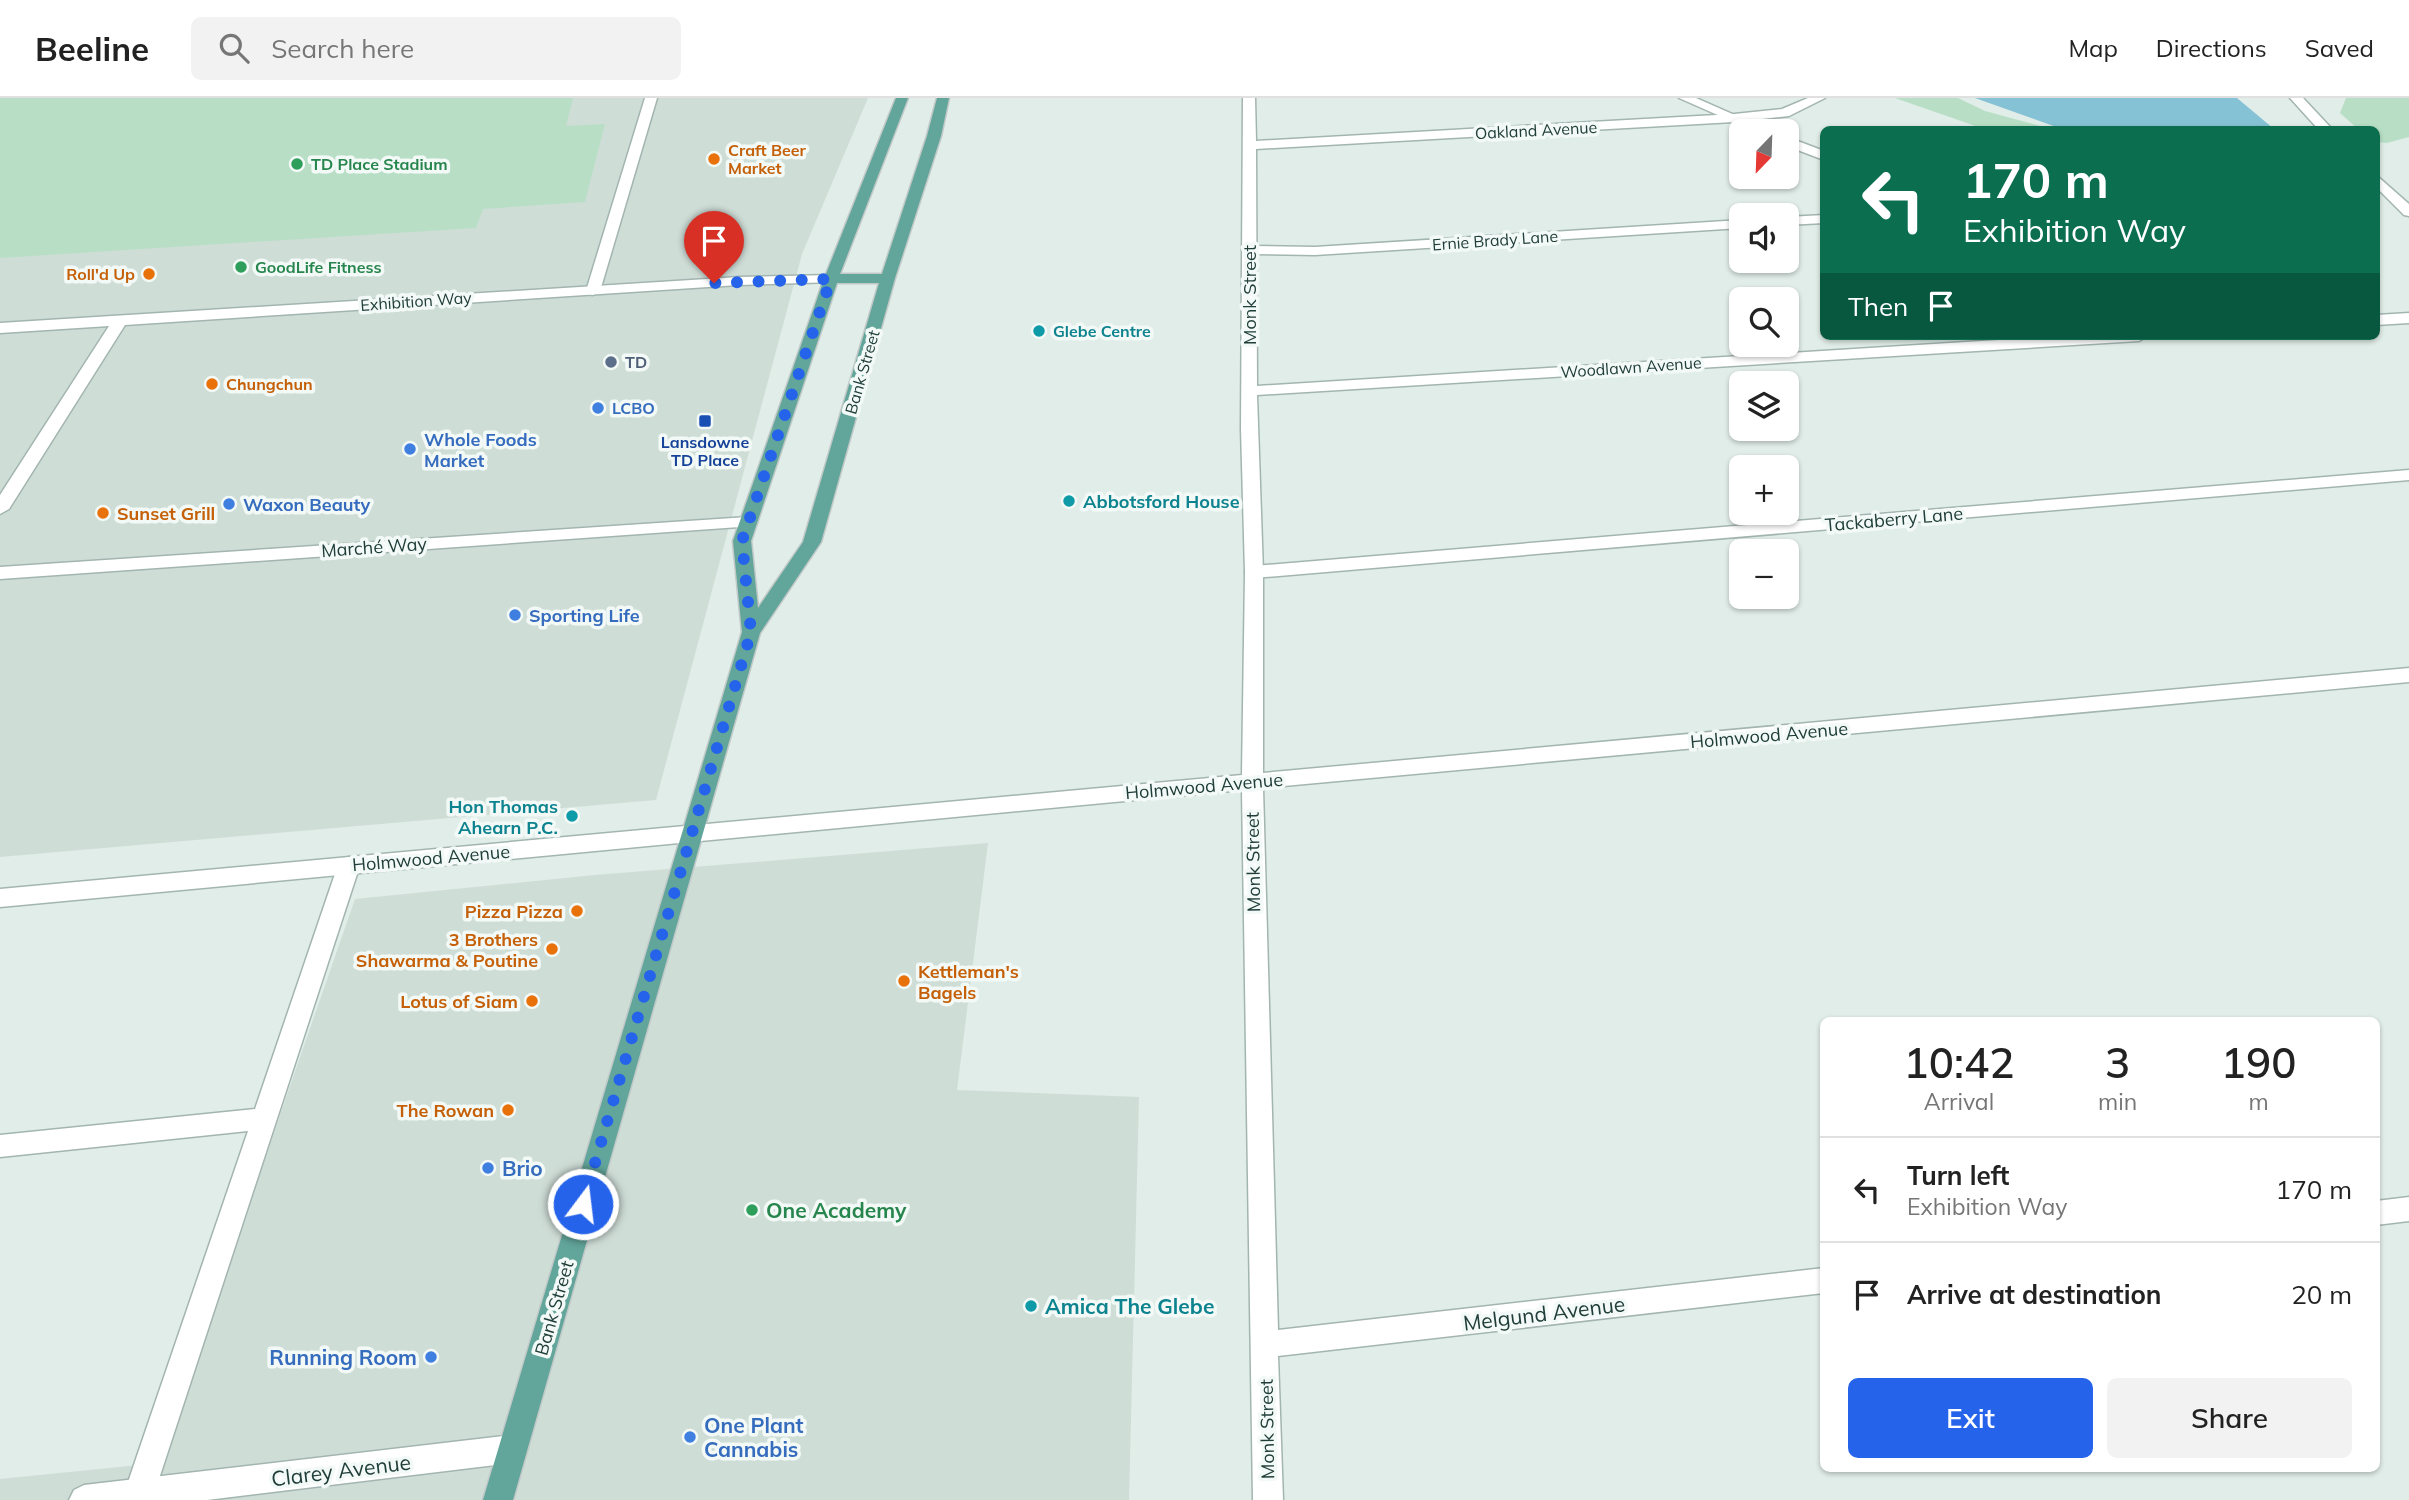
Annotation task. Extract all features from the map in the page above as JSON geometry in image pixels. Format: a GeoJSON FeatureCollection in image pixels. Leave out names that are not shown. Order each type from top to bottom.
{"type":"FeatureCollection","features":[{"type":"Feature","properties":{"kind":"main road","name":"Bank Street"},"geometry":{"type":"LineString","coordinates":[[751,632],[742,541],[831,279],[902,98]]}},
{"type":"Feature","properties":{"kind":"main road","name":"Bank Street"},"geometry":{"type":"LineString","coordinates":[[498,1500],[751,632],[813,542],[888,278],[934,136],[943,98]]}},
{"type":"Feature","properties":{"kind":"main road"},"geometry":{"type":"LineString","coordinates":[[831,279],[888,278]]}},
{"type":"Feature","properties":{"kind":"street"},"geometry":{"type":"LineString","coordinates":[[593,291],[651,98]]}},
{"type":"Feature","properties":{"kind":"street","name":"Monk Street"},"geometry":{"type":"LineString","coordinates":[[1249,98],[1254,572],[1252,840],[1268,1500]]}},
{"type":"Feature","properties":{"kind":"street"},"geometry":{"type":"LineString","coordinates":[[1685,98],[1734,118]]}},
{"type":"Feature","properties":{"kind":"street","name":"Oakland Avenue"},"geometry":{"type":"LineString","coordinates":[[1250,145],[1734,118],[1784,113],[1819,98]]}},
{"type":"Feature","properties":{"kind":"street"},"geometry":{"type":"LineString","coordinates":[[2296,98],[2323,126]]}},
{"type":"Feature","properties":{"kind":"street"},"geometry":{"type":"LineString","coordinates":[[1799,146],[1820,154]]}},
{"type":"Feature","properties":{"kind":"street"},"geometry":{"type":"LineString","coordinates":[[2380,183],[2409,212]]}},
{"type":"Feature","properties":{"kind":"street"},"geometry":{"type":"LineString","coordinates":[[1799,220],[1820,219]]}},
{"type":"Feature","properties":{"kind":"street","name":"Ernie Brady Lane"},"geometry":{"type":"LineString","coordinates":[[1249,250],[1315,251],[1729,225]]}},
{"type":"Feature","properties":{"kind":"street","name":"Exhibition Way"},"geometry":{"type":"LineString","coordinates":[[0,328],[739,281],[831,279]]}},
{"type":"Feature","properties":{"kind":"street"},"geometry":{"type":"LineString","coordinates":[[2380,320],[2409,318]]}},
{"type":"Feature","properties":{"kind":"street"},"geometry":{"type":"LineString","coordinates":[[0,509],[119,321]]}},
{"type":"Feature","properties":{"kind":"street","name":"Woodlawn Avenue"},"geometry":{"type":"LineString","coordinates":[[1250,391],[2074,340]]}},
{"type":"Feature","properties":{"kind":"street","name":"Tackaberry Lane"},"geometry":{"type":"LineString","coordinates":[[1254,572],[2409,475]]}},
{"type":"Feature","properties":{"kind":"street","name":"Marché Way"},"geometry":{"type":"LineString","coordinates":[[0,573],[748,522]]}},
{"type":"Feature","properties":{"kind":"street","name":"Holmwood Avenue"},"geometry":{"type":"LineString","coordinates":[[0,898],[2409,675]]}},
{"type":"Feature","properties":{"kind":"street"},"geometry":{"type":"LineString","coordinates":[[139,1494],[349,865]]}},
{"type":"Feature","properties":{"kind":"street"},"geometry":{"type":"LineString","coordinates":[[0,1146],[264,1119]]}},
{"type":"Feature","properties":{"kind":"street"},"geometry":{"type":"LineString","coordinates":[[2380,1213],[2409,1209]]}},
{"type":"Feature","properties":{"kind":"street","name":"Melgund Avenue"},"geometry":{"type":"LineString","coordinates":[[1265,1344],[1351,1337],[1820,1280]]}},
{"type":"Feature","properties":{"kind":"street","name":"Clarey Avenue"},"geometry":{"type":"LineString","coordinates":[[85,1500],[513,1449]]}},
{"type":"Feature","properties":{"kind":"shaded area"},"geometry":{"type":"Polygon","coordinates":[[[0,98],[868,98],[802,254],[656,800],[0,857],[0,98]]]}},
{"type":"Feature","properties":{"kind":"shaded area"},"geometry":{"type":"Polygon","coordinates":[[[988,843],[957,1090],[1139,1097],[1129,1500],[0,1500],[0,1479],[159,1463],[355,899],[595,875],[988,843]]]}},
{"type":"Feature","properties":{"kind":"green space","name":"TD Place Stadium"},"geometry":{"type":"Polygon","coordinates":[[[0,98],[573,98],[566,126],[605,124],[585,202],[483,209],[476,228],[0,258],[0,98]]]}},
{"type":"Feature","properties":{"kind":"green space"},"geometry":{"type":"Polygon","coordinates":[[[1895,98],[1958,98],[1985,111],[2040,126],[1975,126],[1895,98]]]}},
{"type":"Feature","properties":{"kind":"green space"},"geometry":{"type":"Polygon","coordinates":[[[2346,98],[2409,98],[2409,137],[2380,142],[2380,126],[2355,126],[2340,113],[2346,98]]]}},
{"type":"Feature","properties":{"kind":"water"},"geometry":{"type":"Polygon","coordinates":[[[1975,98],[2237,98],[2270,126],[2054,126],[1975,98]]]}},
{"type":"Feature","properties":{"kind":"place","name":"Craft Beer Market"},"geometry":{"type":"Point","coordinates":[714,159]}},
{"type":"Feature","properties":{"kind":"place","name":"TD Place Stadium"},"geometry":{"type":"Point","coordinates":[297,164]}},
{"type":"Feature","properties":{"kind":"place","name":"GoodLife Fitness"},"geometry":{"type":"Point","coordinates":[241,267]}},
{"type":"Feature","properties":{"kind":"place","name":"Roll'd Up"},"geometry":{"type":"Point","coordinates":[149,274]}},
{"type":"Feature","properties":{"kind":"place","name":"Glebe Centre"},"geometry":{"type":"Point","coordinates":[1039,331]}},
{"type":"Feature","properties":{"kind":"place","name":"TD"},"geometry":{"type":"Point","coordinates":[611,362]}},
{"type":"Feature","properties":{"kind":"place","name":"Chungchun"},"geometry":{"type":"Point","coordinates":[212,384]}},
{"type":"Feature","properties":{"kind":"place","name":"LCBO"},"geometry":{"type":"Point","coordinates":[598,408]}},
{"type":"Feature","properties":{"kind":"place","name":"Lansdowne TD Place"},"geometry":{"type":"Point","coordinates":[705,421]}},
{"type":"Feature","properties":{"kind":"place","name":"Whole Foods Market"},"geometry":{"type":"Point","coordinates":[410,449]}},
{"type":"Feature","properties":{"kind":"place","name":"Abbotsford House"},"geometry":{"type":"Point","coordinates":[1069,501]}},
{"type":"Feature","properties":{"kind":"place","name":"Waxon Beauty"},"geometry":{"type":"Point","coordinates":[229,504]}},
{"type":"Feature","properties":{"kind":"place","name":"Sunset Grill"},"geometry":{"type":"Point","coordinates":[103,513]}},
{"type":"Feature","properties":{"kind":"place","name":"Sporting Life"},"geometry":{"type":"Point","coordinates":[515,615]}},
{"type":"Feature","properties":{"kind":"place","name":"Hon Thomas Ahearn P.C."},"geometry":{"type":"Point","coordinates":[572,816]}},
{"type":"Feature","properties":{"kind":"place","name":"Pizza Pizza"},"geometry":{"type":"Point","coordinates":[577,911]}},
{"type":"Feature","properties":{"kind":"place","name":"3 Brothers Shawarma & Poutine"},"geometry":{"type":"Point","coordinates":[552,949]}},
{"type":"Feature","properties":{"kind":"place","name":"Kettleman's Bagels"},"geometry":{"type":"Point","coordinates":[904,981]}},
{"type":"Feature","properties":{"kind":"place","name":"Lotus of Siam"},"geometry":{"type":"Point","coordinates":[532,1001]}},
{"type":"Feature","properties":{"kind":"place","name":"The Rowan"},"geometry":{"type":"Point","coordinates":[508,1110]}},
{"type":"Feature","properties":{"kind":"place","name":"Brio"},"geometry":{"type":"Point","coordinates":[488,1168]}},
{"type":"Feature","properties":{"kind":"place","name":"One Academy"},"geometry":{"type":"Point","coordinates":[752,1210]}},
{"type":"Feature","properties":{"kind":"place","name":"Amica The Glebe"},"geometry":{"type":"Point","coordinates":[1031,1306]}},
{"type":"Feature","properties":{"kind":"place","name":"Running Room"},"geometry":{"type":"Point","coordinates":[431,1357]}},
{"type":"Feature","properties":{"kind":"place","name":"One Plant Cannabis"},"geometry":{"type":"Point","coordinates":[690,1437]}},
{"type":"Feature","properties":{"kind":"route"},"geometry":{"type":"LineString","coordinates":[[583,1204],[751,632],[742,541],[831,279],[714,283]]}}]}
